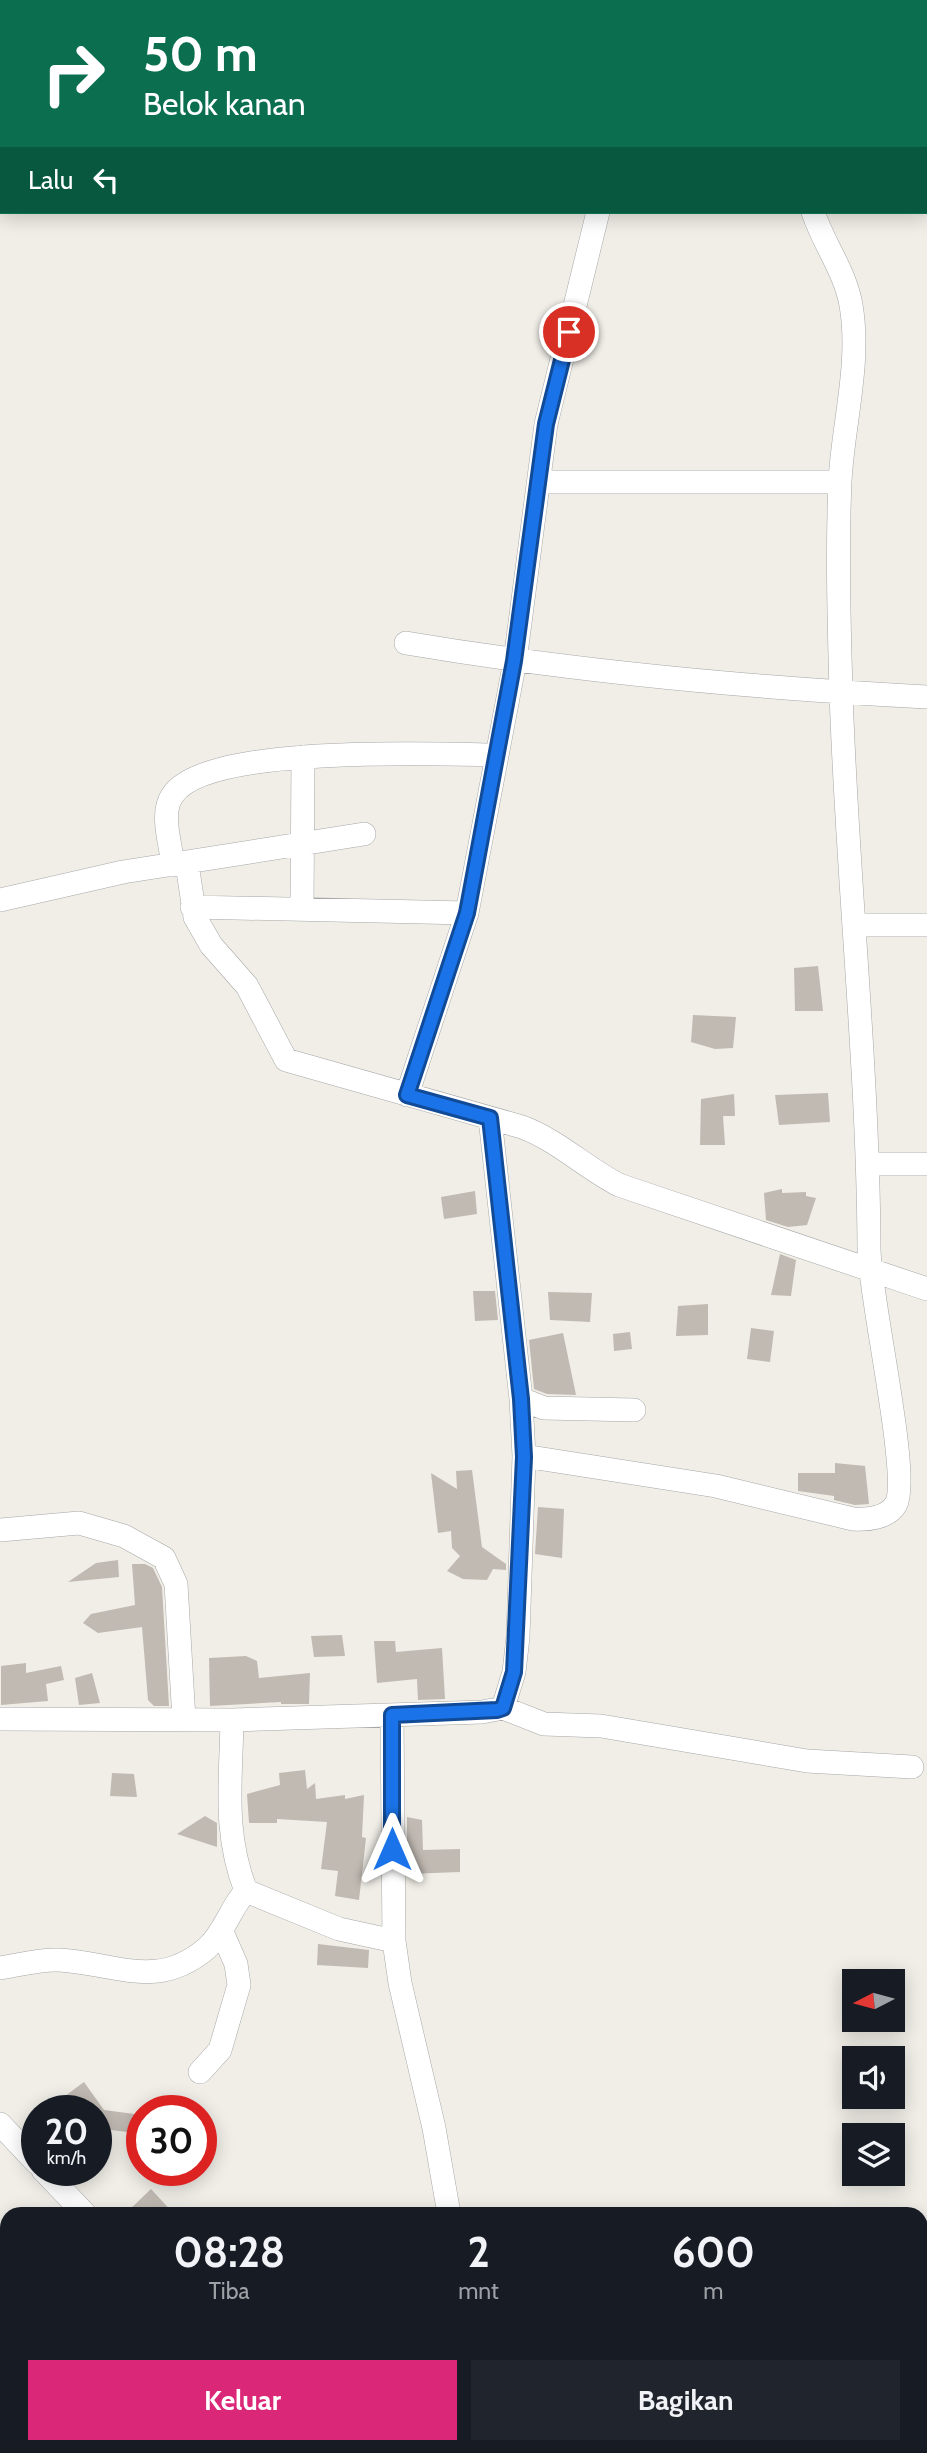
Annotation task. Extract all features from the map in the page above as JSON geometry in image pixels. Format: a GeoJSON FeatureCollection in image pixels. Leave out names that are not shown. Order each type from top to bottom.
{"type":"FeatureCollection","features":[{"type":"Feature","properties":{"kind":"street"},"geometry":{"type":"LineString","coordinates":[[407,1095],[467,913],[514,661],[548,412],[598,214]]}},
{"type":"Feature","properties":{"kind":"street"},"geometry":{"type":"LineString","coordinates":[[524,1457],[716,1486],[853,1519],[868,1520],[888,1513],[899,1494],[897,1456],[869,1268],[869,1164],[841,693],[840,481],[850,389],[852,308],[841,268],[814,214]]}},
{"type":"Feature","properties":{"kind":"street"},"geometry":{"type":"LineString","coordinates":[[539,482],[840,481]]}},
{"type":"Feature","properties":{"kind":"street"},"geometry":{"type":"LineString","coordinates":[[406,643],[514,661],[841,693],[927,697]]}},
{"type":"Feature","properties":{"kind":"street"},"geometry":{"type":"LineString","coordinates":[[497,755],[370,753],[303,757],[220,771],[193,780],[174,792],[167,808],[192,907],[211,945],[247,986],[286,1060],[534,1131],[593,1172],[619,1185],[927,1289]]}},
{"type":"Feature","properties":{"kind":"street"},"geometry":{"type":"LineString","coordinates":[[302,909],[303,757]]}},
{"type":"Feature","properties":{"kind":"street"},"geometry":{"type":"LineString","coordinates":[[0,900],[123,872],[364,834]]}},
{"type":"Feature","properties":{"kind":"street"},"geometry":{"type":"LineString","coordinates":[[192,907],[467,913]]}},
{"type":"Feature","properties":{"kind":"street"},"geometry":{"type":"LineString","coordinates":[[855,926],[927,925]]}},
{"type":"Feature","properties":{"kind":"street"},"geometry":{"type":"LineString","coordinates":[[490,1118],[521,1399],[524,1457],[518,1637],[514,1672],[503,1708]]}},
{"type":"Feature","properties":{"kind":"street"},"geometry":{"type":"LineString","coordinates":[[869,1164],[927,1164]]}},
{"type":"Feature","properties":{"kind":"street"},"geometry":{"type":"LineString","coordinates":[[521,1399],[533,1406],[544,1408],[634,1410]]}},
{"type":"Feature","properties":{"kind":"street"},"geometry":{"type":"LineString","coordinates":[[0,1530],[79,1524],[124,1536],[164,1558],[176,1584],[184,1720]]}},
{"type":"Feature","properties":{"kind":"street"},"geometry":{"type":"LineString","coordinates":[[0,1719],[232,1720],[482,1712],[503,1708],[544,1724],[601,1726],[807,1760],[912,1768]]}},
{"type":"Feature","properties":{"kind":"street"},"geometry":{"type":"LineString","coordinates":[[392,1715],[394,1941],[400,1983],[434,2128],[448,2207]]}},
{"type":"Feature","properties":{"kind":"street"},"geometry":{"type":"LineString","coordinates":[[232,1720],[229,1823],[236,1864],[246,1891],[339,1929],[394,1941]]}},
{"type":"Feature","properties":{"kind":"street"},"geometry":{"type":"LineString","coordinates":[[0,1968],[55,1959],[155,1973],[180,1966],[195,1957],[222,1932],[231,1909],[246,1891]]}},
{"type":"Feature","properties":{"kind":"street"},"geometry":{"type":"LineString","coordinates":[[200,2072],[220,2050],[239,1985],[236,1964],[222,1932]]}},
{"type":"Feature","properties":{"kind":"street"},"geometry":{"type":"LineString","coordinates":[[0,2124],[21,2146]]}},
{"type":"Feature","properties":{"kind":"street"},"geometry":{"type":"LineString","coordinates":[[58,2186],[78,2207]]}},
{"type":"Feature","properties":{"kind":"building"},"geometry":{"type":"Polygon","coordinates":[[[818,966],[823,1011],[795,1011],[794,968],[818,966]]]}},
{"type":"Feature","properties":{"kind":"building"},"geometry":{"type":"Polygon","coordinates":[[[693,1015],[736,1017],[733,1048],[715,1049],[691,1042],[693,1015]]]}},
{"type":"Feature","properties":{"kind":"building"},"geometry":{"type":"Polygon","coordinates":[[[828,1093],[830,1122],[779,1125],[775,1095],[828,1093]]]}},
{"type":"Feature","properties":{"kind":"building"},"geometry":{"type":"Polygon","coordinates":[[[734,1094],[735,1116],[723,1116],[725,1145],[700,1145],[701,1099],[734,1094]]]}},
{"type":"Feature","properties":{"kind":"building"},"geometry":{"type":"Polygon","coordinates":[[[782,1189],[782,1193],[806,1192],[806,1196],[816,1198],[807,1225],[788,1227],[766,1220],[764,1193],[782,1189]]]}},
{"type":"Feature","properties":{"kind":"building"},"geometry":{"type":"Polygon","coordinates":[[[475,1191],[477,1214],[444,1219],[441,1197],[475,1191]]]}},
{"type":"Feature","properties":{"kind":"building"},"geometry":{"type":"Polygon","coordinates":[[[780,1254],[796,1260],[791,1296],[771,1295],[780,1254]]]}},
{"type":"Feature","properties":{"kind":"building"},"geometry":{"type":"Polygon","coordinates":[[[473,1291],[495,1291],[498,1320],[475,1321],[473,1291]]]}},
{"type":"Feature","properties":{"kind":"building"},"geometry":{"type":"Polygon","coordinates":[[[548,1292],[592,1293],[590,1322],[550,1320],[548,1292]]]}},
{"type":"Feature","properties":{"kind":"building"},"geometry":{"type":"Polygon","coordinates":[[[708,1304],[708,1335],[676,1336],[678,1306],[708,1304]]]}},
{"type":"Feature","properties":{"kind":"building"},"geometry":{"type":"Polygon","coordinates":[[[751,1328],[774,1331],[770,1362],[747,1359],[751,1328]]]}},
{"type":"Feature","properties":{"kind":"building"},"geometry":{"type":"Polygon","coordinates":[[[630,1332],[632,1349],[614,1351],[613,1334],[630,1332]]]}},
{"type":"Feature","properties":{"kind":"building"},"geometry":{"type":"Polygon","coordinates":[[[563,1333],[576,1395],[547,1394],[534,1389],[529,1340],[563,1333]]]}},
{"type":"Feature","properties":{"kind":"building"},"geometry":{"type":"Polygon","coordinates":[[[835,1463],[865,1466],[869,1504],[855,1505],[834,1500],[834,1496],[798,1491],[798,1473],[835,1473],[835,1463]]]}},
{"type":"Feature","properties":{"kind":"building"},"geometry":{"type":"Polygon","coordinates":[[[472,1470],[482,1547],[506,1564],[506,1570],[493,1569],[487,1580],[463,1579],[447,1571],[460,1556],[452,1548],[451,1531],[438,1533],[431,1473],[457,1489],[456,1471],[472,1470]]]}},
{"type":"Feature","properties":{"kind":"building"},"geometry":{"type":"Polygon","coordinates":[[[538,1507],[564,1509],[562,1558],[535,1554],[538,1507]]]}},
{"type":"Feature","properties":{"kind":"building"},"geometry":{"type":"Polygon","coordinates":[[[118,1560],[119,1577],[68,1582],[96,1563],[118,1560]]]}},
{"type":"Feature","properties":{"kind":"building"},"geometry":{"type":"Polygon","coordinates":[[[132,1564],[145,1564],[153,1568],[162,1587],[169,1706],[154,1706],[148,1700],[142,1627],[98,1633],[83,1623],[91,1614],[135,1605],[132,1564]]]}},
{"type":"Feature","properties":{"kind":"building"},"geometry":{"type":"Polygon","coordinates":[[[342,1635],[345,1656],[314,1657],[311,1636],[342,1635]]]}},
{"type":"Feature","properties":{"kind":"building"},"geometry":{"type":"Polygon","coordinates":[[[374,1641],[395,1641],[396,1652],[442,1648],[445,1699],[418,1700],[417,1679],[377,1683],[374,1641]]]}},
{"type":"Feature","properties":{"kind":"building"},"geometry":{"type":"Polygon","coordinates":[[[246,1656],[257,1661],[259,1678],[310,1673],[309,1704],[281,1702],[210,1706],[209,1658],[246,1656]]]}},
{"type":"Feature","properties":{"kind":"building"},"geometry":{"type":"Polygon","coordinates":[[[26,1663],[26,1673],[61,1666],[64,1680],[46,1684],[48,1701],[1,1705],[1,1666],[26,1663]]]}},
{"type":"Feature","properties":{"kind":"building"},"geometry":{"type":"Polygon","coordinates":[[[92,1673],[100,1703],[79,1705],[75,1678],[92,1673]]]}},
{"type":"Feature","properties":{"kind":"building"},"geometry":{"type":"Polygon","coordinates":[[[305,1770],[307,1789],[315,1783],[316,1799],[345,1795],[345,1799],[364,1795],[362,1837],[366,1838],[359,1900],[335,1896],[338,1871],[321,1869],[327,1822],[277,1819],[277,1823],[249,1823],[247,1794],[280,1785],[279,1773],[305,1770]]]}},
{"type":"Feature","properties":{"kind":"building"},"geometry":{"type":"Polygon","coordinates":[[[112,1773],[134,1774],[137,1797],[110,1796],[112,1773]]]}},
{"type":"Feature","properties":{"kind":"building"},"geometry":{"type":"Polygon","coordinates":[[[205,1816],[217,1823],[217,1847],[177,1834],[205,1816]]]}},
{"type":"Feature","properties":{"kind":"building"},"geometry":{"type":"Polygon","coordinates":[[[407,1817],[422,1820],[423,1850],[460,1849],[460,1872],[407,1874],[407,1817]]]}},
{"type":"Feature","properties":{"kind":"building"},"geometry":{"type":"Polygon","coordinates":[[[318,1944],[369,1950],[368,1968],[317,1965],[318,1944]]]}},
{"type":"Feature","properties":{"kind":"building"},"geometry":{"type":"Polygon","coordinates":[[[84,2082],[93,2095],[66,2095],[84,2082]]]}},
{"type":"Feature","properties":{"kind":"building"},"geometry":{"type":"Polygon","coordinates":[[[112,2111],[126,2113],[126,2132],[112,2130],[112,2111]]]}},
{"type":"Feature","properties":{"kind":"building"},"geometry":{"type":"Polygon","coordinates":[[[151,2189],[168,2207],[132,2207],[151,2189]]]}},
{"type":"Feature","properties":{"kind":"route"},"geometry":{"type":"LineString","coordinates":[[392,1849],[392,1715],[482,1712],[503,1708],[508,1699],[514,1672],[518,1637],[524,1457],[521,1399],[490,1118],[407,1095],[467,913],[514,661],[546,424],[569,332]]}}]}
